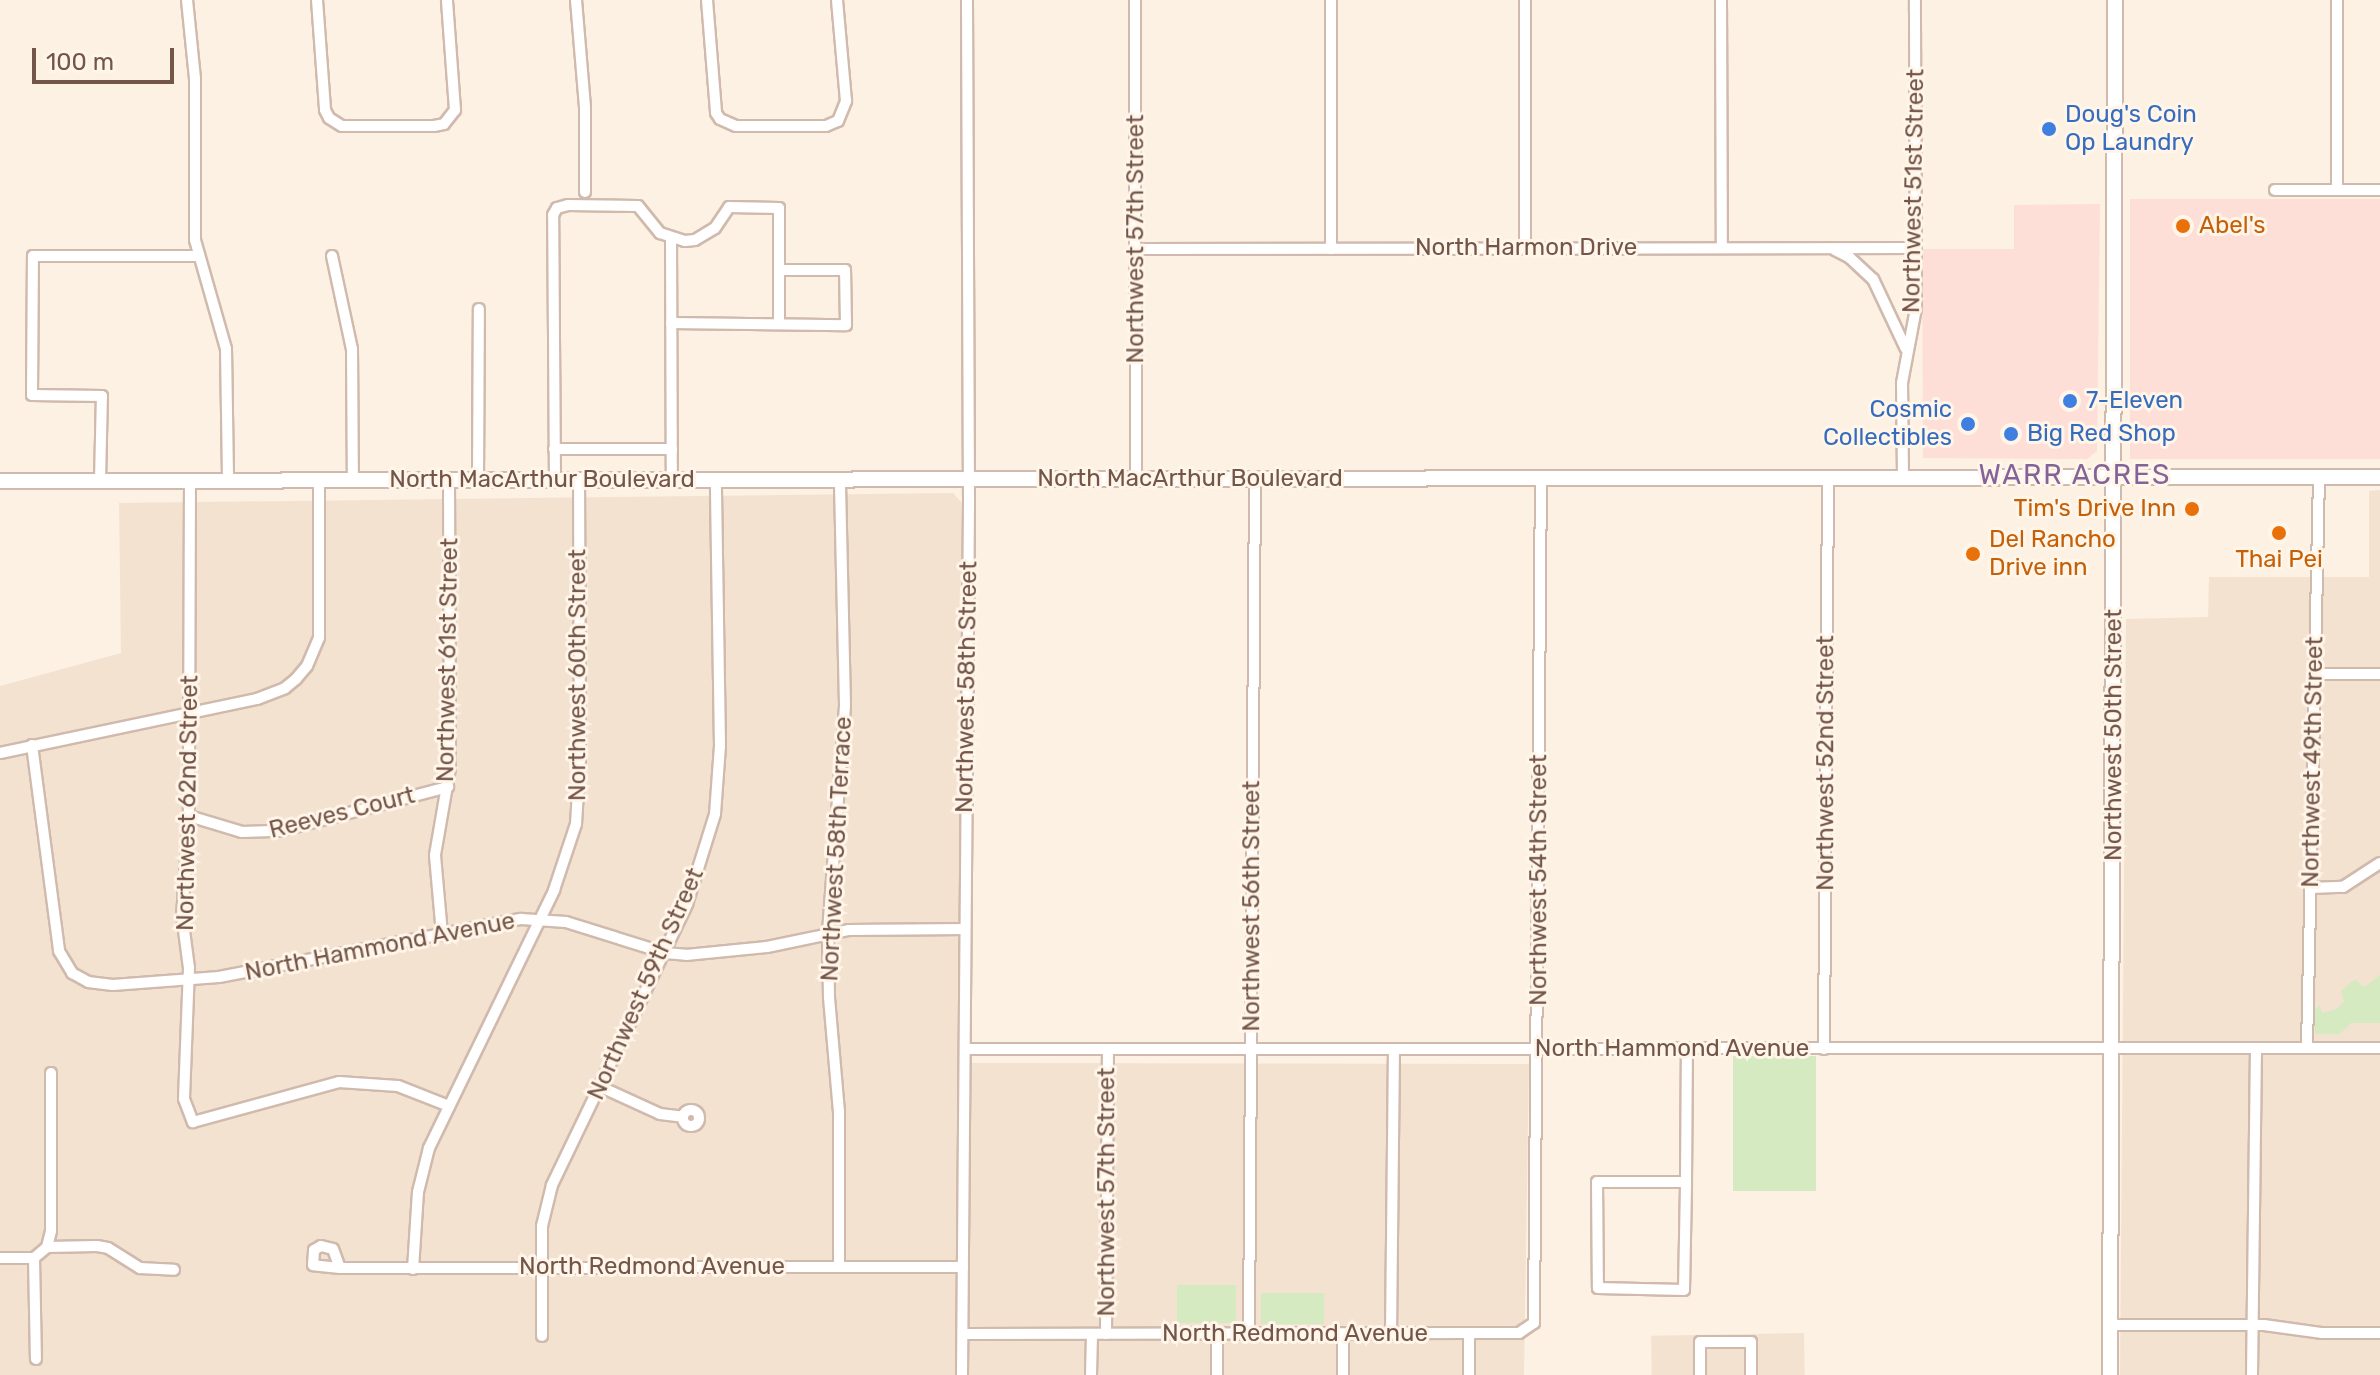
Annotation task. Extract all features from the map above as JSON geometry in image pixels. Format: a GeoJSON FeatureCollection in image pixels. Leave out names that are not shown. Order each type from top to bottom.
{"type":"FeatureCollection","features":[{"type":"Feature","properties":{"kind":"main road","name":"Northwest 50th Street"},"geometry":{"type":"LineString","coordinates":[[2110,1375],[2116,476],[2115,0]]}},
{"type":"Feature","properties":{"kind":"main road","name":"North MacArthur Boulevard"},"geometry":{"type":"LineString","coordinates":[[0,481],[2380,477]]}},
{"type":"Feature","properties":{"kind":"street"},"geometry":{"type":"LineString","coordinates":[[187,0],[195,79],[197,256],[226,349],[228,480]]}},
{"type":"Feature","properties":{"kind":"street"},"geometry":{"type":"LineString","coordinates":[[317,0],[325,110],[329,118],[342,126],[434,126],[452,118],[456,100],[447,0]]}},
{"type":"Feature","properties":{"kind":"street"},"geometry":{"type":"LineString","coordinates":[[576,0],[585,96],[585,192]]}},
{"type":"Feature","properties":{"kind":"street"},"geometry":{"type":"LineString","coordinates":[[707,0],[716,113],[720,119],[736,126],[833,125],[841,116],[846,101],[837,0]]}},
{"type":"Feature","properties":{"kind":"street","name":"Northwest 58th Street"},"geometry":{"type":"LineString","coordinates":[[962,1375],[968,480],[967,0]]}},
{"type":"Feature","properties":{"kind":"street","name":"Northwest 57th Street"},"geometry":{"type":"LineString","coordinates":[[1135,0],[1136,479]]}},
{"type":"Feature","properties":{"kind":"street"},"geometry":{"type":"LineString","coordinates":[[1331,0],[1331,249]]}},
{"type":"Feature","properties":{"kind":"street"},"geometry":{"type":"LineString","coordinates":[[1525,0],[1525,248]]}},
{"type":"Feature","properties":{"kind":"street"},"geometry":{"type":"LineString","coordinates":[[1721,0],[1722,248]]}},
{"type":"Feature","properties":{"kind":"street","name":"Northwest 51st Street"},"geometry":{"type":"LineString","coordinates":[[1903,477],[1902,383],[1916,308],[1915,0]]}},
{"type":"Feature","properties":{"kind":"street"},"geometry":{"type":"LineString","coordinates":[[2337,0],[2337,190]]}},
{"type":"Feature","properties":{"kind":"street"},"geometry":{"type":"LineString","coordinates":[[2275,190],[2380,190]]}},
{"type":"Feature","properties":{"kind":"street"},"geometry":{"type":"LineString","coordinates":[[555,480],[553,215],[557,208],[568,205],[638,206],[660,233],[685,241],[705,236],[722,221],[729,207],[779,208],[779,324]]}},
{"type":"Feature","properties":{"kind":"street"},"geometry":{"type":"LineString","coordinates":[[671,238],[672,480]]}},
{"type":"Feature","properties":{"kind":"street"},"geometry":{"type":"LineString","coordinates":[[1828,248],[1849,257],[1873,279],[1906,349]]}},
{"type":"Feature","properties":{"kind":"street","name":"North Harmon Drive"},"geometry":{"type":"LineString","coordinates":[[1136,249],[1916,248]]}},
{"type":"Feature","properties":{"kind":"street"},"geometry":{"type":"LineString","coordinates":[[100,481],[102,396],[32,395],[33,256],[197,256]]}},
{"type":"Feature","properties":{"kind":"street"},"geometry":{"type":"LineString","coordinates":[[332,256],[352,349],[353,480]]}},
{"type":"Feature","properties":{"kind":"street"},"geometry":{"type":"LineString","coordinates":[[671,323],[846,325],[845,270],[779,270]]}},
{"type":"Feature","properties":{"kind":"street"},"geometry":{"type":"LineString","coordinates":[[478,480],[479,309]]}},
{"type":"Feature","properties":{"kind":"street"},"geometry":{"type":"LineString","coordinates":[[554,449],[672,449]]}},
{"type":"Feature","properties":{"kind":"street","name":"Northwest 52nd Street"},"geometry":{"type":"LineString","coordinates":[[1824,1049],[1828,477]]}},
{"type":"Feature","properties":{"kind":"street","name":"Northwest 49th Street"},"geometry":{"type":"LineString","coordinates":[[2307,1048],[2319,477]]}},
{"type":"Feature","properties":{"kind":"street","name":"Northwest 54th Street"},"geometry":{"type":"LineString","coordinates":[[1530,1328],[1535,1316],[1541,478]]}},
{"type":"Feature","properties":{"kind":"street","name":"Northwest 58th Terrace"},"geometry":{"type":"LineString","coordinates":[[839,1266],[839,1112],[829,997],[828,932],[845,705],[840,479]]}},
{"type":"Feature","properties":{"kind":"street","name":"Northwest 56th Street"},"geometry":{"type":"LineString","coordinates":[[1249,1334],[1255,479]]}},
{"type":"Feature","properties":{"kind":"street"},"geometry":{"type":"LineString","coordinates":[[0,753],[190,714],[273,694],[285,688],[307,666],[319,638],[319,480]]}},
{"type":"Feature","properties":{"kind":"street","name":"Northwest 61st Street"},"geometry":{"type":"LineString","coordinates":[[442,934],[435,855],[448,787],[449,480]]}},
{"type":"Feature","properties":{"kind":"street","name":"Northwest 60th Street"},"geometry":{"type":"LineString","coordinates":[[413,1269],[418,1192],[429,1148],[541,919],[568,856],[579,791],[579,480]]}},
{"type":"Feature","properties":{"kind":"street","name":"Northwest 59th Street"},"geometry":{"type":"LineString","coordinates":[[542,1336],[542,1226],[552,1185],[665,953],[700,868],[716,802],[720,746],[716,480]]}},
{"type":"Feature","properties":{"kind":"street","name":"Northwest 62nd Street"},"geometry":{"type":"LineString","coordinates":[[190,481],[189,816],[182,888],[189,968],[186,980],[184,1099],[193,1122],[339,1082],[398,1086],[449,1106]]}},
{"type":"Feature","properties":{"kind":"street"},"geometry":{"type":"LineString","coordinates":[[2315,674],[2380,674]]}},
{"type":"Feature","properties":{"kind":"street","name":"North Hammond Avenue"},"geometry":{"type":"LineString","coordinates":[[32,745],[59,951],[65,964],[79,979],[99,985],[186,980],[251,971],[499,922],[541,919],[593,929],[665,953],[686,955],[738,952],[828,932],[871,928],[965,929]]}},
{"type":"Feature","properties":{"kind":"street","name":"Reeves Court"},"geometry":{"type":"LineString","coordinates":[[189,816],[242,832],[280,831],[448,787]]}},
{"type":"Feature","properties":{"kind":"street"},"geometry":{"type":"LineString","coordinates":[[2310,888],[2343,887],[2380,863]]}},
{"type":"Feature","properties":{"kind":"street"},"geometry":{"type":"LineString","coordinates":[[2252,1375],[2256,1048]]}},
{"type":"Feature","properties":{"kind":"street","name":"North Hammond Avenue"},"geometry":{"type":"LineString","coordinates":[[965,1049],[2380,1048]]}},
{"type":"Feature","properties":{"kind":"street","name":"Northwest 57th Street"},"geometry":{"type":"LineString","coordinates":[[1106,1334],[1108,1049]]}},
{"type":"Feature","properties":{"kind":"street"},"geometry":{"type":"LineString","coordinates":[[1391,1334],[1394,1049]]}},
{"type":"Feature","properties":{"kind":"street"},"geometry":{"type":"LineString","coordinates":[[1686,1182],[1597,1182],[1598,1288],[1684,1290],[1686,1182],[1687,1049]]}},
{"type":"Feature","properties":{"kind":"street"},"geometry":{"type":"LineString","coordinates":[[0,1258],[34,1258],[47,1247],[51,1231],[51,1073]]}},
{"type":"Feature","properties":{"kind":"street"},"geometry":{"type":"LineString","coordinates":[[601,1087],[660,1114],[683,1117]]}},
{"type":"Feature","properties":{"kind":"street"},"geometry":{"type":"LineString","coordinates":[[47,1247],[97,1246],[108,1248],[140,1268],[174,1270]]}},
{"type":"Feature","properties":{"kind":"street"},"geometry":{"type":"LineString","coordinates":[[34,1258],[36,1359]]}},
{"type":"Feature","properties":{"kind":"street","name":"North Redmond Avenue"},"geometry":{"type":"LineString","coordinates":[[340,1268],[963,1267]]}},
{"type":"Feature","properties":{"kind":"street"},"geometry":{"type":"LineString","coordinates":[[2111,1325],[2252,1325],[2322,1333],[2380,1333]]}},
{"type":"Feature","properties":{"kind":"street","name":"North Redmond Avenue"},"geometry":{"type":"LineString","coordinates":[[963,1334],[1469,1334],[1519,1333],[1530,1328]]}},
{"type":"Feature","properties":{"kind":"street","name":"Northwest 57th Street"},"geometry":{"type":"LineString","coordinates":[[1091,1375],[1092,1334]]}},
{"type":"Feature","properties":{"kind":"street"},"geometry":{"type":"LineString","coordinates":[[1217,1334],[1217,1375]]}},
{"type":"Feature","properties":{"kind":"street"},"geometry":{"type":"LineString","coordinates":[[1343,1334],[1343,1375]]}},
{"type":"Feature","properties":{"kind":"street"},"geometry":{"type":"LineString","coordinates":[[1469,1334],[1469,1375]]}},
{"type":"Feature","properties":{"kind":"street"},"geometry":{"type":"LineString","coordinates":[[1700,1375],[1700,1342],[1751,1342],[1751,1375]]}},
{"type":"Feature","properties":{"kind":"shaded area"},"geometry":{"type":"Polygon","coordinates":[[[2130,199],[2380,199],[2380,459],[2130,459],[2130,199]]]}},
{"type":"Feature","properties":{"kind":"shaded area"},"geometry":{"type":"Polygon","coordinates":[[[2100,204],[2097,451],[2087,459],[1923,458],[1922,249],[2014,249],[2014,205],[2100,204]]]}},
{"type":"Feature","properties":{"kind":"shaded area"},"geometry":{"type":"Polygon","coordinates":[[[2380,490],[2380,1375],[2120,1375],[2126,619],[2208,617],[2209,577],[2369,577],[2369,491],[2380,490]]]}},
{"type":"Feature","properties":{"kind":"shaded area"},"geometry":{"type":"Polygon","coordinates":[[[953,493],[963,504],[958,1063],[1529,1064],[1524,1375],[0,1375],[0,686],[121,653],[119,503],[953,493]]]}},
{"type":"Feature","properties":{"kind":"shaded area"},"geometry":{"type":"Polygon","coordinates":[[[1804,1333],[1805,1375],[1652,1375],[1651,1336],[1804,1333]]]}},
{"type":"Feature","properties":{"kind":"green space"},"geometry":{"type":"Polygon","coordinates":[[[2380,975],[2380,1023],[2351,1023],[2340,1034],[2315,1034],[2314,1010],[2320,1005],[2322,1013],[2337,1009],[2344,1001],[2341,991],[2355,979],[2364,987],[2380,975]]]}},
{"type":"Feature","properties":{"kind":"green space"},"geometry":{"type":"Polygon","coordinates":[[[1733,1056],[1816,1056],[1816,1191],[1733,1191],[1733,1056]]]}},
{"type":"Feature","properties":{"kind":"green space"},"geometry":{"type":"Polygon","coordinates":[[[1177,1285],[1236,1285],[1236,1323],[1177,1323],[1177,1285]]]}},
{"type":"Feature","properties":{"kind":"green space"},"geometry":{"type":"Polygon","coordinates":[[[1261,1293],[1324,1293],[1324,1324],[1261,1324],[1261,1293]]]}},
{"type":"Feature","properties":{"kind":"place","name":"Doug's Coin Op Laundry"},"geometry":{"type":"Point","coordinates":[2049,129]}},
{"type":"Feature","properties":{"kind":"place","name":"Abel's"},"geometry":{"type":"Point","coordinates":[2183,226]}},
{"type":"Feature","properties":{"kind":"place","name":"7-Eleven"},"geometry":{"type":"Point","coordinates":[2070,401]}},
{"type":"Feature","properties":{"kind":"place","name":"Cosmic Collectibles"},"geometry":{"type":"Point","coordinates":[1968,424]}},
{"type":"Feature","properties":{"kind":"place","name":"Big Red Shop"},"geometry":{"type":"Point","coordinates":[2011,434]}},
{"type":"Feature","properties":{"kind":"place","name":"Tim's Drive Inn"},"geometry":{"type":"Point","coordinates":[2192,509]}},
{"type":"Feature","properties":{"kind":"place","name":"Thai Pei"},"geometry":{"type":"Point","coordinates":[2279,533]}},
{"type":"Feature","properties":{"kind":"place","name":"Del Rancho Drive inn"},"geometry":{"type":"Point","coordinates":[1973,554]}},
{"type":"Feature","properties":{"kind":"district","name":"WARR ACRES"},"geometry":{"type":"Point","coordinates":[2075,475]}}]}
